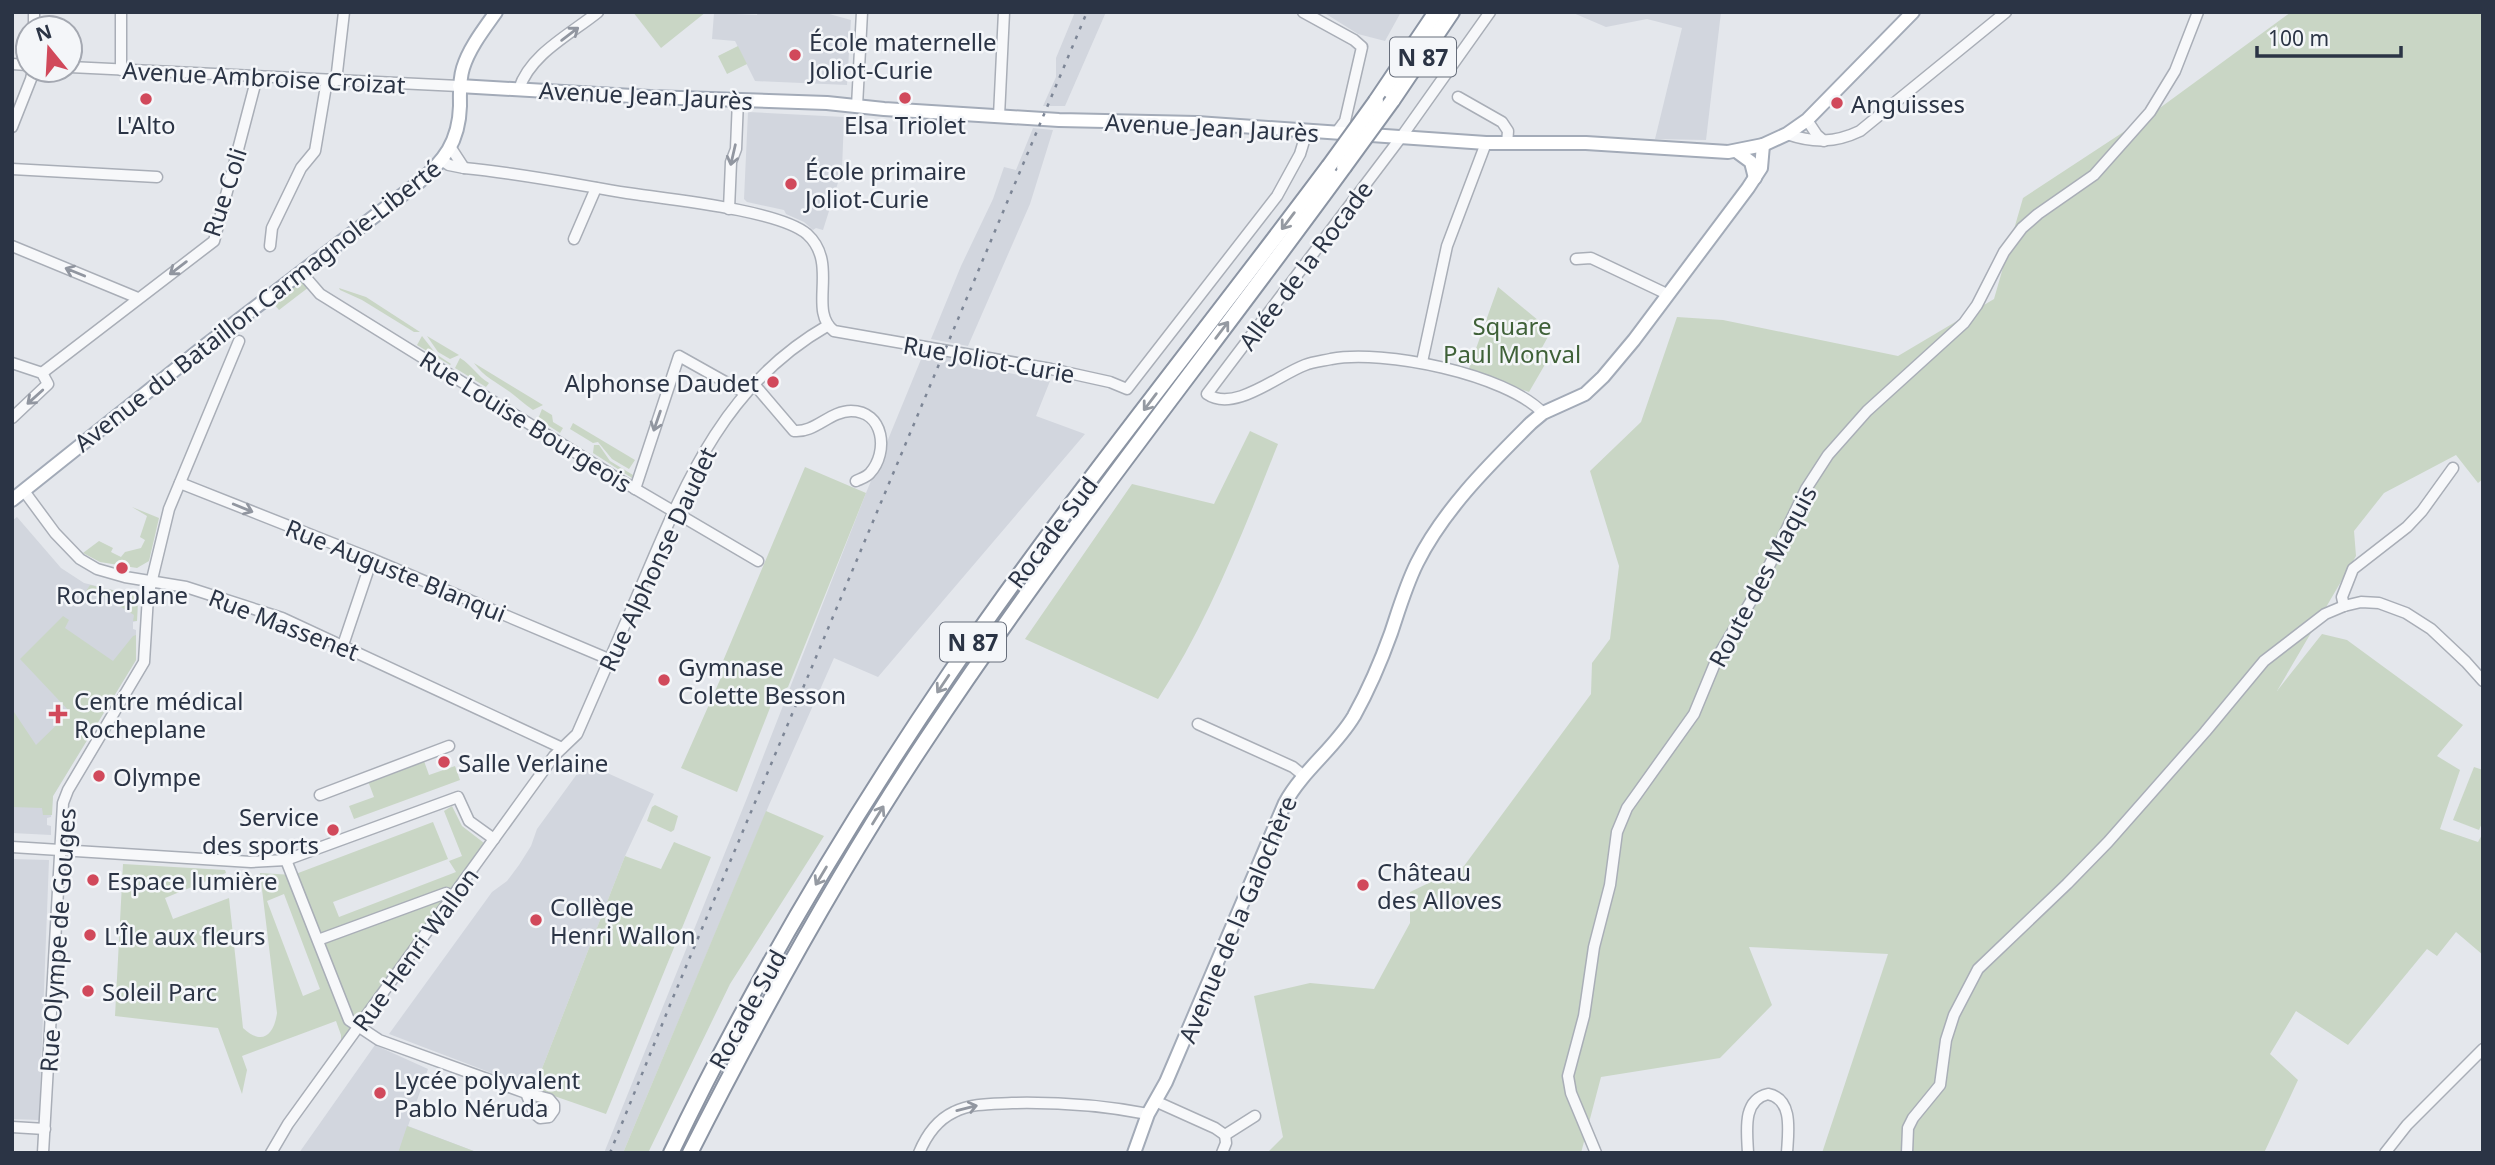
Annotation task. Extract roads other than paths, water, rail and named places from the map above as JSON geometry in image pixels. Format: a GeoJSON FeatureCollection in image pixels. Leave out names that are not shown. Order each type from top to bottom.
{"type":"FeatureCollection","features":[{"type":"Feature","properties":{"kind":"highway","name":"Rocade Sud"},"geometry":{"type":"LineString","coordinates":[[671,1153],[740,1020],[809,896],[943,684],[1068,510],[1329,166],[1436,12]]}},
{"type":"Feature","properties":{"kind":"highway","name":"Rocade Sud"},"geometry":{"type":"LineString","coordinates":[[690,1153],[773,992],[821,909],[926,741],[1071,532],[1344,167],[1452,12]]}},
{"type":"Feature","properties":{"kind":"main road","name":"Avenue du Bataillon Carmagnole-Liberté"},"geometry":{"type":"LineString","coordinates":[[12,500],[144,394],[418,183],[443,160],[451,148],[460,110],[459,86],[467,56],[496,12]]}},
{"type":"Feature","properties":{"kind":"main road","name":"Avenue Jean Jaurès"},"geometry":{"type":"LineString","coordinates":[[459,86],[857,106],[1059,120],[1158,121],[1486,143],[1587,143],[1685,151],[1736,151],[1763,145],[1787,134],[1807,120],[1913,12]]}},
{"type":"Feature","properties":{"kind":"main road","name":"Avenue de la Galochère"},"geometry":{"type":"LineString","coordinates":[[1134,1153],[1148,1114],[1166,1082],[1192,1024],[1285,803],[1304,776],[1336,742],[1355,713],[1381,660],[1412,573],[1429,541],[1464,495],[1543,413],[1578,399],[1593,387],[1634,340],[1755,178],[1762,163],[1763,145]]}},
{"type":"Feature","properties":{"kind":"main road"},"geometry":{"type":"LineString","coordinates":[[1736,151],[1751,162],[1755,178]]}},
{"type":"Feature","properties":{"kind":"street"},"geometry":{"type":"LineString","coordinates":[[121,12],[121,70]]}},
{"type":"Feature","properties":{"kind":"street"},"geometry":{"type":"LineString","coordinates":[[270,246],[272,228],[301,169],[315,151],[344,12]]}},
{"type":"Feature","properties":{"kind":"street"},"geometry":{"type":"LineString","coordinates":[[519,89],[529,69],[545,53],[598,12]]}},
{"type":"Feature","properties":{"kind":"street"},"geometry":{"type":"LineString","coordinates":[[857,106],[862,12]]}},
{"type":"Feature","properties":{"kind":"street"},"geometry":{"type":"LineString","coordinates":[[999,116],[1004,12]]}},
{"type":"Feature","properties":{"kind":"street"},"geometry":{"type":"LineString","coordinates":[[1303,12],[1362,47],[1345,121],[1336,133]]}},
{"type":"Feature","properties":{"kind":"street","name":"Allée de la Rocade"},"geometry":{"type":"LineString","coordinates":[[1422,362],[1382,357],[1333,359],[1306,365],[1246,395],[1220,400],[1207,394],[1402,136],[1490,12]]}},
{"type":"Feature","properties":{"kind":"street"},"geometry":{"type":"LineString","coordinates":[[1787,134],[1808,140],[1836,141],[1868,125],[2006,12]]}},
{"type":"Feature","properties":{"kind":"street","name":"Route des Maquis"},"geometry":{"type":"LineString","coordinates":[[1596,1153],[1571,1093],[1568,1076],[1584,1016],[1594,947],[1610,885],[1617,832],[1627,808],[1694,714],[1718,656],[1757,592],[1806,489],[1836,444],[1867,411],[1964,323],[1983,294],[2004,252],[2022,228],[2094,175],[2109,160],[2158,101],[2175,71],[2198,12]]}},
{"type":"Feature","properties":{"kind":"street","name":"Avenue Ambroise Croizat"},"geometry":{"type":"LineString","coordinates":[[84,68],[459,86]]}},
{"type":"Feature","properties":{"kind":"street","name":"Rue Coli"},"geometry":{"type":"LineString","coordinates":[[42,373],[214,241],[257,77]]}},
{"type":"Feature","properties":{"kind":"street"},"geometry":{"type":"LineString","coordinates":[[12,127],[29,84]]}},
{"type":"Feature","properties":{"kind":"street"},"geometry":{"type":"LineString","coordinates":[[1458,97],[1502,122],[1508,131],[1507,144]]}},
{"type":"Feature","properties":{"kind":"street"},"geometry":{"type":"LineString","coordinates":[[729,209],[738,100]]}},
{"type":"Feature","properties":{"kind":"street"},"geometry":{"type":"LineString","coordinates":[[1807,120],[1824,141]]}},
{"type":"Feature","properties":{"kind":"street","name":"Rue Joliot-Curie"},"geometry":{"type":"LineString","coordinates":[[827,326],[847,334],[1051,369],[1127,388],[1277,197],[1300,155],[1307,131]]}},
{"type":"Feature","properties":{"kind":"street"},"geometry":{"type":"LineString","coordinates":[[1486,143],[1447,246],[1422,362],[1506,388],[1543,413]]}},
{"type":"Feature","properties":{"kind":"street"},"geometry":{"type":"LineString","coordinates":[[451,148],[464,168]]}},
{"type":"Feature","properties":{"kind":"street"},"geometry":{"type":"LineString","coordinates":[[443,160],[449,165],[464,168],[729,209],[794,225],[812,240],[819,250],[824,268],[823,317],[827,326]]}},
{"type":"Feature","properties":{"kind":"street"},"geometry":{"type":"LineString","coordinates":[[12,169],[157,177]]}},
{"type":"Feature","properties":{"kind":"street"},"geometry":{"type":"LineString","coordinates":[[574,239],[596,188]]}},
{"type":"Feature","properties":{"kind":"street"},"geometry":{"type":"LineString","coordinates":[[12,246],[138,298]]}},
{"type":"Feature","properties":{"kind":"street"},"geometry":{"type":"LineString","coordinates":[[1576,259],[1591,258],[1667,294]]}},
{"type":"Feature","properties":{"kind":"street","name":"Rue Louise Bourgeois"},"geometry":{"type":"LineString","coordinates":[[301,272],[320,294],[635,489],[758,561]]}},
{"type":"Feature","properties":{"kind":"street","name":"Rue Alphonse Daudet"},"geometry":{"type":"LineString","coordinates":[[562,748],[576,734],[611,660],[674,511],[717,430],[753,383],[785,354],[827,326]]}},
{"type":"Feature","properties":{"kind":"street","name":"Rue Olympe de Gouges"},"geometry":{"type":"LineString","coordinates":[[43,1153],[64,803],[68,790],[144,662],[147,609],[169,509],[239,341]]}},
{"type":"Feature","properties":{"kind":"street"},"geometry":{"type":"LineString","coordinates":[[635,489],[679,356],[745,393]]}},
{"type":"Feature","properties":{"kind":"street"},"geometry":{"type":"LineString","coordinates":[[12,363],[42,373],[48,384],[12,418]]}},
{"type":"Feature","properties":{"kind":"street"},"geometry":{"type":"LineString","coordinates":[[753,383],[794,431],[801,432],[848,411],[867,415],[875,422],[882,442],[881,450],[870,474],[856,481]]}},
{"type":"Feature","properties":{"kind":"street"},"geometry":{"type":"LineString","coordinates":[[2344,606],[2342,597],[2353,569],[2407,527],[2453,468]]}},
{"type":"Feature","properties":{"kind":"street","name":"Rue Auguste Blanqui"},"geometry":{"type":"LineString","coordinates":[[180,483],[372,559],[611,660]]}},
{"type":"Feature","properties":{"kind":"street","name":"Rue Massenet"},"geometry":{"type":"LineString","coordinates":[[24,491],[55,533],[80,559],[97,569],[186,587],[282,618],[562,748]]}},
{"type":"Feature","properties":{"kind":"street"},"geometry":{"type":"LineString","coordinates":[[343,645],[372,559]]}},
{"type":"Feature","properties":{"kind":"street"},"geometry":{"type":"LineString","coordinates":[[1907,1153],[1908,1128],[1940,1085],[1954,1015],[1978,969],[2108,842],[2263,661],[2325,614],[2361,602],[2379,603],[2406,612],[2431,629],[2483,681]]}},
{"type":"Feature","properties":{"kind":"street"},"geometry":{"type":"LineString","coordinates":[[1198,724],[1293,767],[1304,776]]}},
{"type":"Feature","properties":{"kind":"street"},"geometry":{"type":"LineString","coordinates":[[320,795],[449,746]]}},
{"type":"Feature","properties":{"kind":"street","name":"Rue Henri Wallon"},"geometry":{"type":"LineString","coordinates":[[271,1153],[288,1124],[562,748]]}},
{"type":"Feature","properties":{"kind":"street"},"geometry":{"type":"LineString","coordinates":[[12,847],[251,862],[286,860],[458,797],[470,821],[494,839]]}},
{"type":"Feature","properties":{"kind":"street"},"geometry":{"type":"LineString","coordinates":[[286,860],[349,1020],[379,1040],[526,1093]]}},
{"type":"Feature","properties":{"kind":"street"},"geometry":{"type":"LineString","coordinates":[[318,940],[446,892],[453,896]]}},
{"type":"Feature","properties":{"kind":"street"},"geometry":{"type":"LineString","coordinates":[[2385,1153],[2407,1125],[2483,1049]]}},
{"type":"Feature","properties":{"kind":"street"},"geometry":{"type":"LineString","coordinates":[[1748,1153],[1749,1109],[1757,1098],[1768,1094],[1783,1102],[1786,1109],[1787,1153]]}},
{"type":"Feature","properties":{"kind":"street"},"geometry":{"type":"LineString","coordinates":[[1155,1101],[1225,1135],[1226,1143],[1222,1153]]}},
{"type":"Feature","properties":{"kind":"street"},"geometry":{"type":"LineString","coordinates":[[919,1153],[929,1134],[941,1120],[967,1107],[991,1104],[1078,1103],[1148,1114]]}},
{"type":"Feature","properties":{"kind":"street"},"geometry":{"type":"LineString","coordinates":[[1225,1135],[1255,1116]]}},
{"type":"Feature","properties":{"kind":"street"},"geometry":{"type":"LineString","coordinates":[[12,1127],[45,1129]]}},
{"type":"Feature","properties":{"kind":"railway"},"geometry":{"type":"LineString","coordinates":[[610,1153],[1087,12]]}},
{"type":"Feature","properties":{"kind":"place","name":"École maternelle Joliot-Curie"},"geometry":{"type":"Point","coordinates":[795,55]}},
{"type":"Feature","properties":{"kind":"place","name":"Elsa Triolet"},"geometry":{"type":"Point","coordinates":[905,98]}},
{"type":"Feature","properties":{"kind":"place","name":"L'Alto"},"geometry":{"type":"Point","coordinates":[146,99]}},
{"type":"Feature","properties":{"kind":"place","name":"Anguisses"},"geometry":{"type":"Point","coordinates":[1837,103]}},
{"type":"Feature","properties":{"kind":"place","name":"École primaire Joliot-Curie"},"geometry":{"type":"Point","coordinates":[791,184]}},
{"type":"Feature","properties":{"kind":"place","name":"Alphonse Daudet"},"geometry":{"type":"Point","coordinates":[773,382]}},
{"type":"Feature","properties":{"kind":"place","name":"Rocheplane"},"geometry":{"type":"Point","coordinates":[122,568]}},
{"type":"Feature","properties":{"kind":"place","name":"Gymnase Colette Besson"},"geometry":{"type":"Point","coordinates":[664,680]}},
{"type":"Feature","properties":{"kind":"place","name":"Centre médical Rocheplane"},"geometry":{"type":"Point","coordinates":[58,714]}},
{"type":"Feature","properties":{"kind":"place","name":"Salle Verlaine"},"geometry":{"type":"Point","coordinates":[444,762]}},
{"type":"Feature","properties":{"kind":"place","name":"Olympe"},"geometry":{"type":"Point","coordinates":[99,776]}},
{"type":"Feature","properties":{"kind":"place","name":"Service des sports"},"geometry":{"type":"Point","coordinates":[333,830]}},
{"type":"Feature","properties":{"kind":"place","name":"Espace lumière"},"geometry":{"type":"Point","coordinates":[93,880]}},
{"type":"Feature","properties":{"kind":"place","name":"Château des Alloves"},"geometry":{"type":"Point","coordinates":[1363,885]}},
{"type":"Feature","properties":{"kind":"place","name":"Collège Henri Wallon"},"geometry":{"type":"Point","coordinates":[536,920]}},
{"type":"Feature","properties":{"kind":"place","name":"L'Île aux fleurs"},"geometry":{"type":"Point","coordinates":[90,935]}},
{"type":"Feature","properties":{"kind":"place","name":"Soleil Parc"},"geometry":{"type":"Point","coordinates":[88,991]}},
{"type":"Feature","properties":{"kind":"place","name":"Lycée polyvalent Pablo Néruda"},"geometry":{"type":"Point","coordinates":[380,1093]}},
{"type":"Feature","properties":{"kind":"park label","name":"Square Paul Monval"},"geometry":{"type":"Point","coordinates":[1512,339]}}]}
